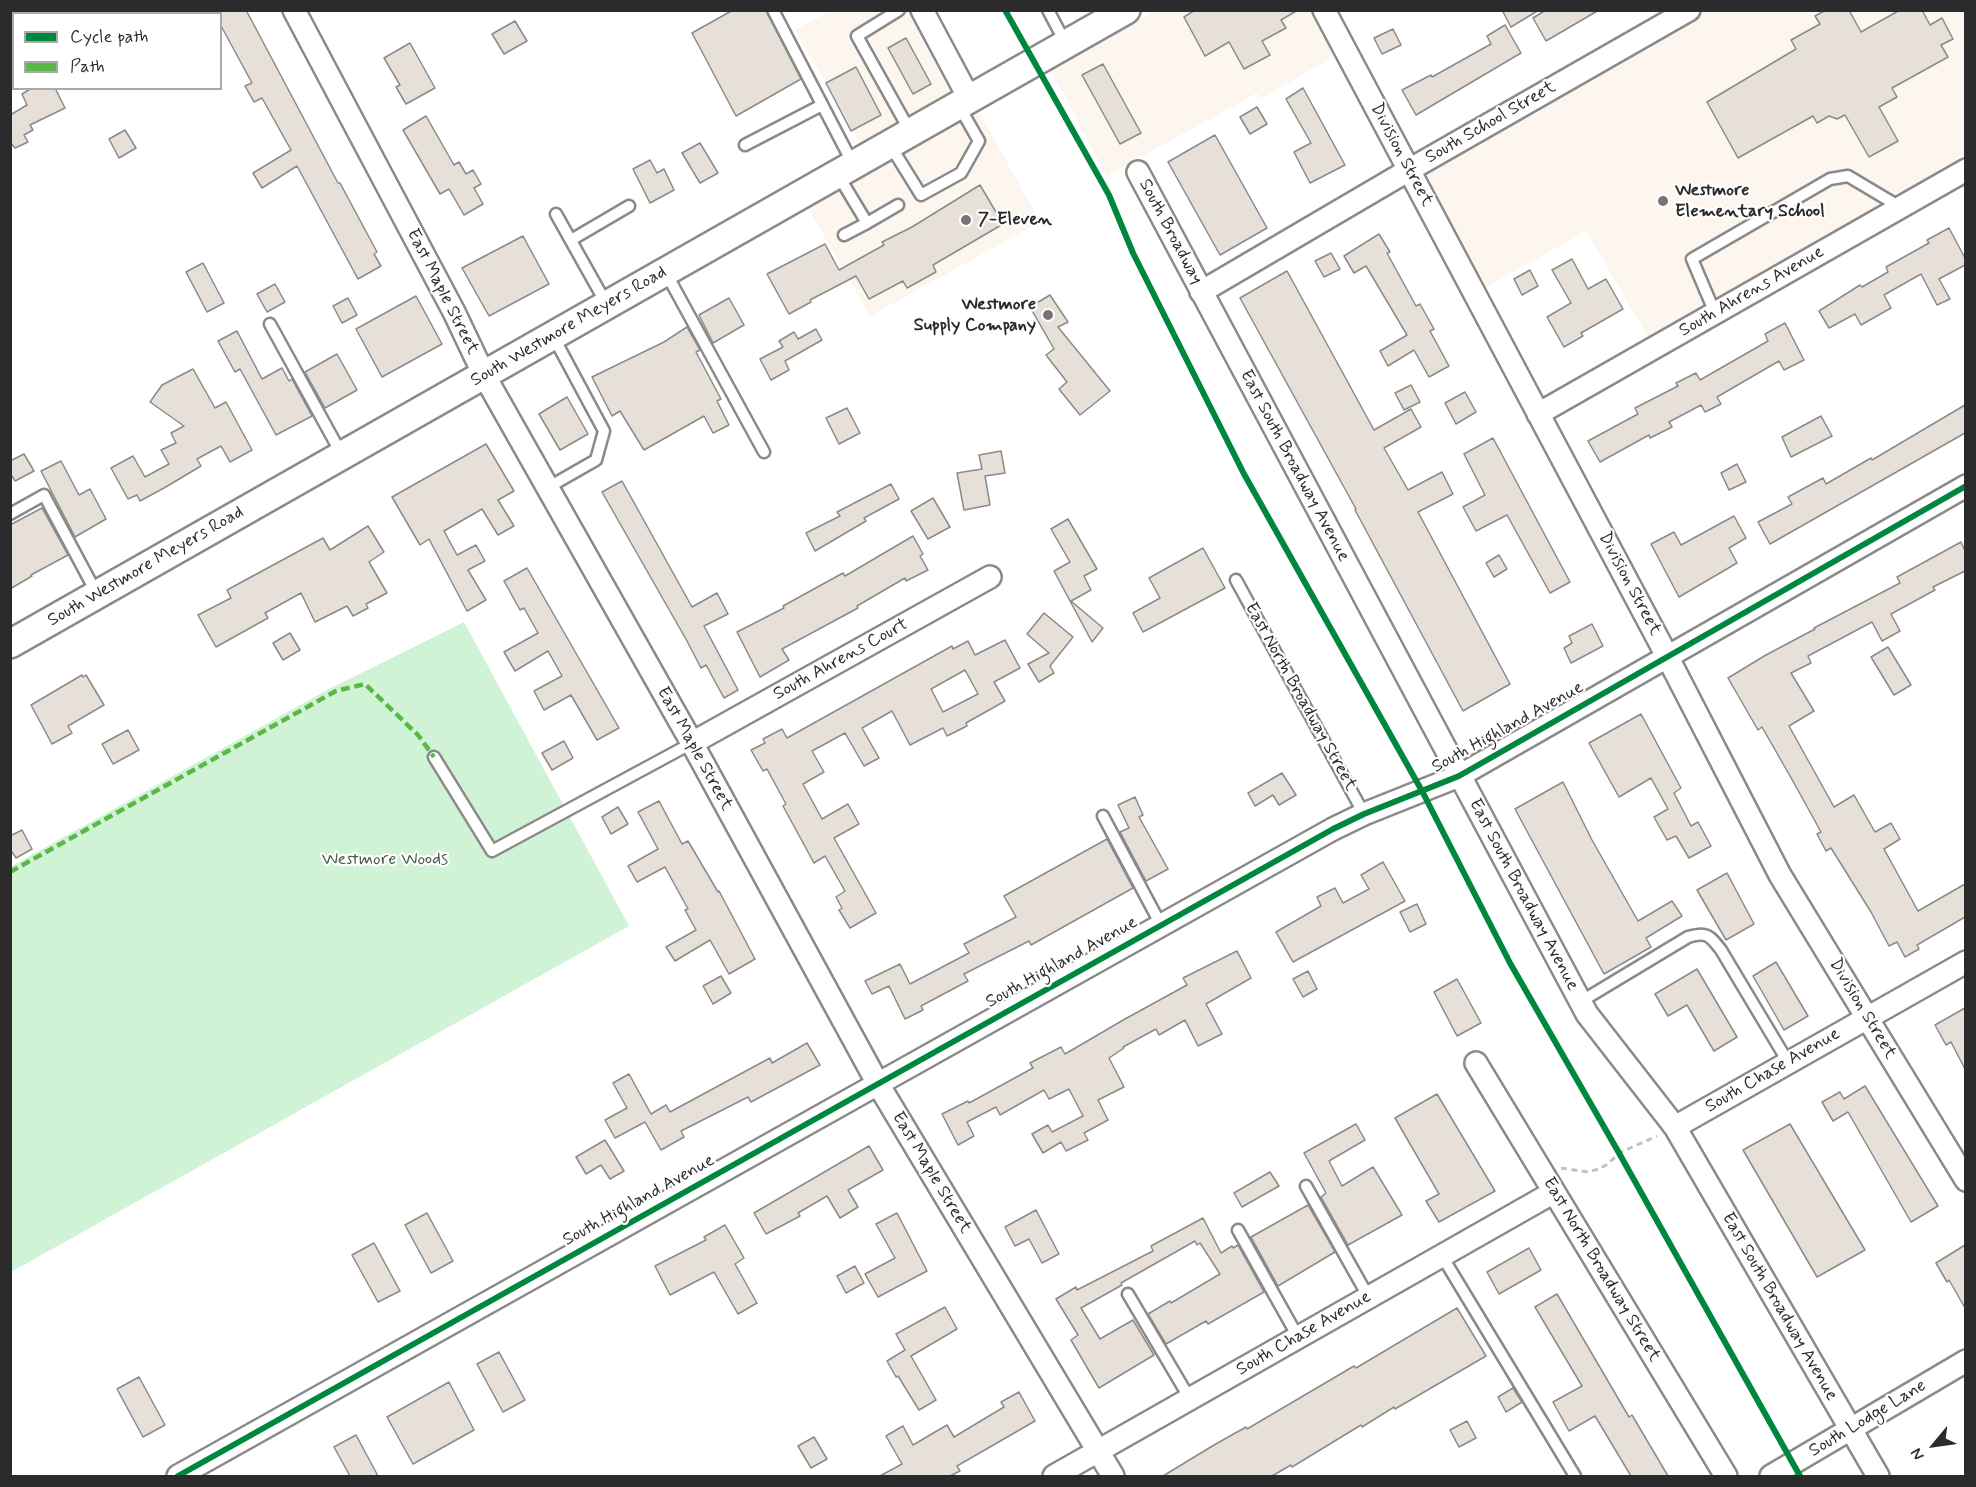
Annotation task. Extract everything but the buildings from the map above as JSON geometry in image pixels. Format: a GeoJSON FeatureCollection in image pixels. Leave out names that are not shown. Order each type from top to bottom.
{"type":"FeatureCollection","features":[{"type":"Feature","properties":{"kind":"street","name":"East Maple Street"},"geometry":{"type":"LineString","coordinates":[[294,10],[454,312],[484,375],[692,743],[878,1084],[1113,1476]]}},
{"type":"Feature","properties":{"kind":"street"},"geometry":{"type":"LineString","coordinates":[[922,10],[965,103]]}},
{"type":"Feature","properties":{"kind":"street","name":"South Westmore Meyers Road"},"geometry":{"type":"LineString","coordinates":[[11,643],[1126,10]]}},
{"type":"Feature","properties":{"kind":"street","name":"Division Street"},"geometry":{"type":"LineString","coordinates":[[1324,10],[1667,656],[1780,875],[1965,1180]]}},
{"type":"Feature","properties":{"kind":"street","name":"South School Street"},"geometry":{"type":"LineString","coordinates":[[1202,292],[1409,170],[1689,10]]}},
{"type":"Feature","properties":{"kind":"street","name":"South Ahrens Avenue"},"geometry":{"type":"LineString","coordinates":[[1538,414],[1965,170]]}},
{"type":"Feature","properties":{"kind":"street","name":"South Broadway"},"geometry":{"type":"LineString","coordinates":[[1138,172],[1202,292]]}},
{"type":"Feature","properties":{"kind":"street","name":"East South Broadway Avenue"},"geometry":{"type":"LineString","coordinates":[[1202,292],[1580,1002],[1675,1127],[1849,1430],[1878,1476]]}},
{"type":"Feature","properties":{"kind":"street","name":"South Highland Avenue"},"geometry":{"type":"LineString","coordinates":[[178,1476],[1333,829],[1364,814],[1459,776],[1965,486]]}},
{"type":"Feature","properties":{"kind":"street","name":"South Ahrens Court"},"geometry":{"type":"LineString","coordinates":[[692,743],[990,577]]}},
{"type":"Feature","properties":{"kind":"street","name":"South Chase Avenue"},"geometry":{"type":"LineString","coordinates":[[1675,1127],[1965,962]]}},
{"type":"Feature","properties":{"kind":"street","name":"East North Broadway Street"},"geometry":{"type":"LineString","coordinates":[[1476,1063],[1726,1476]]}},
{"type":"Feature","properties":{"kind":"street","name":"South Chase Avenue"},"geometry":{"type":"LineString","coordinates":[[1054,1476],[1442,1256],[1549,1184]]}},
{"type":"Feature","properties":{"kind":"street","name":"South Lodge Lane"},"geometry":{"type":"LineString","coordinates":[[1771,1476],[1965,1361]]}},
{"type":"Feature","properties":{"kind":"lane"},"geometry":{"type":"LineString","coordinates":[[773,10],[822,105],[867,223]]}},
{"type":"Feature","properties":{"kind":"lane"},"geometry":{"type":"LineString","coordinates":[[899,10],[857,36],[901,139],[921,195],[961,172],[980,141],[965,103]]}},
{"type":"Feature","properties":{"kind":"lane"},"geometry":{"type":"LineString","coordinates":[[1048,10],[1066,45]]}},
{"type":"Feature","properties":{"kind":"lane"},"geometry":{"type":"LineString","coordinates":[[745,145],[822,105]]}},
{"type":"Feature","properties":{"kind":"lane"},"geometry":{"type":"LineString","coordinates":[[1715,313],[1692,259],[1830,179],[1848,176],[1900,207]]}},
{"type":"Feature","properties":{"kind":"lane"},"geometry":{"type":"LineString","coordinates":[[844,235],[898,205]]}},
{"type":"Feature","properties":{"kind":"lane"},"geometry":{"type":"LineString","coordinates":[[571,240],[629,206]]}},
{"type":"Feature","properties":{"kind":"lane"},"geometry":{"type":"LineString","coordinates":[[556,214],[607,305]]}},
{"type":"Feature","properties":{"kind":"lane"},"geometry":{"type":"LineString","coordinates":[[666,272],[764,452]]}},
{"type":"Feature","properties":{"kind":"lane"},"geometry":{"type":"LineString","coordinates":[[270,324],[342,456]]}},
{"type":"Feature","properties":{"kind":"lane"},"geometry":{"type":"LineString","coordinates":[[547,488],[596,460],[604,431],[553,336]]}},
{"type":"Feature","properties":{"kind":"lane"},"geometry":{"type":"LineString","coordinates":[[10,514],[44,495],[98,595]]}},
{"type":"Feature","properties":{"kind":"lane","name":"East North Broadway Street"},"geometry":{"type":"LineString","coordinates":[[1236,580],[1364,814]]}},
{"type":"Feature","properties":{"kind":"lane"},"geometry":{"type":"LineString","coordinates":[[434,757],[492,851],[692,743]]}},
{"type":"Feature","properties":{"kind":"lane"},"geometry":{"type":"LineString","coordinates":[[1103,816],[1161,925]]}},
{"type":"Feature","properties":{"kind":"lane"},"geometry":{"type":"LineString","coordinates":[[1580,1002],[1688,937],[1699,934],[1710,936],[1722,950],[1788,1062]]}},
{"type":"Feature","properties":{"kind":"lane"},"geometry":{"type":"LineString","coordinates":[[1306,1186],[1369,1298]]}},
{"type":"Feature","properties":{"kind":"lane"},"geometry":{"type":"LineString","coordinates":[[1238,1230],[1299,1337]]}},
{"type":"Feature","properties":{"kind":"lane"},"geometry":{"type":"LineString","coordinates":[[1442,1256],[1575,1476]]}},
{"type":"Feature","properties":{"kind":"lane"},"geometry":{"type":"LineString","coordinates":[[1128,1294],[1190,1399]]}},
{"type":"Feature","properties":{"kind":"path"},"geometry":{"type":"LineString","coordinates":[[1549,1184],[1563,1167],[1588,1172],[1599,1169],[1608,1164],[1619,1152],[1649,1141],[1675,1127]]}},
{"type":"Feature","properties":{"kind":"path"},"geometry":{"type":"LineString","coordinates":[[1614,1143],[1625,1163]]}},
{"type":"Feature","properties":{"kind":"shaded area"},"geometry":{"type":"Polygon","coordinates":[[[830,11],[915,11],[960,96],[865,151],[795,30],[830,11]]]}},
{"type":"Feature","properties":{"kind":"shaded area"},"geometry":{"type":"Polygon","coordinates":[[[1154,11],[1333,11],[1351,47],[1260,99],[1257,93],[1107,176],[1050,69],[1154,11]]]}},
{"type":"Feature","properties":{"kind":"shaded area","name":"Westmore Elementary School"},"geometry":{"type":"Polygon","coordinates":[[[1698,11],[1965,11],[1965,162],[1650,340],[1586,231],[1479,291],[1415,172],[1698,11]]]}},
{"type":"Feature","properties":{"kind":"shaded area"},"geometry":{"type":"Polygon","coordinates":[[[979,111],[1040,222],[870,316],[807,206],[979,111]]]}},
{"type":"Feature","properties":{"kind":"green space","name":"Westmore Woods"},"geometry":{"type":"Polygon","coordinates":[[[464,622],[629,926],[11,1272],[10,867],[325,691],[464,622]]]}},
{"type":"Feature","properties":{"kind":"marked path"},"geometry":{"type":"LineString","coordinates":[[10,872],[336,691],[365,684],[418,735],[434,757]]}},
{"type":"Feature","properties":{"kind":"cycle path"},"geometry":{"type":"LineString","coordinates":[[1005,10],[1109,195],[1133,253],[1244,474],[1422,791],[1510,963],[1800,1476]]}},
{"type":"Feature","properties":{"kind":"cycle path"},"geometry":{"type":"LineString","coordinates":[[178,1476],[1333,829],[1364,814],[1459,776],[1966,486]]}},
{"type":"Feature","properties":{"kind":"place","name":"Westmore Elementary School"},"geometry":{"type":"Point","coordinates":[1663,201]}},
{"type":"Feature","properties":{"kind":"place","name":"7-Eleven"},"geometry":{"type":"Point","coordinates":[966,220]}},
{"type":"Feature","properties":{"kind":"place","name":"Westmore Supply Company"},"geometry":{"type":"Point","coordinates":[1048,315]}}]}
